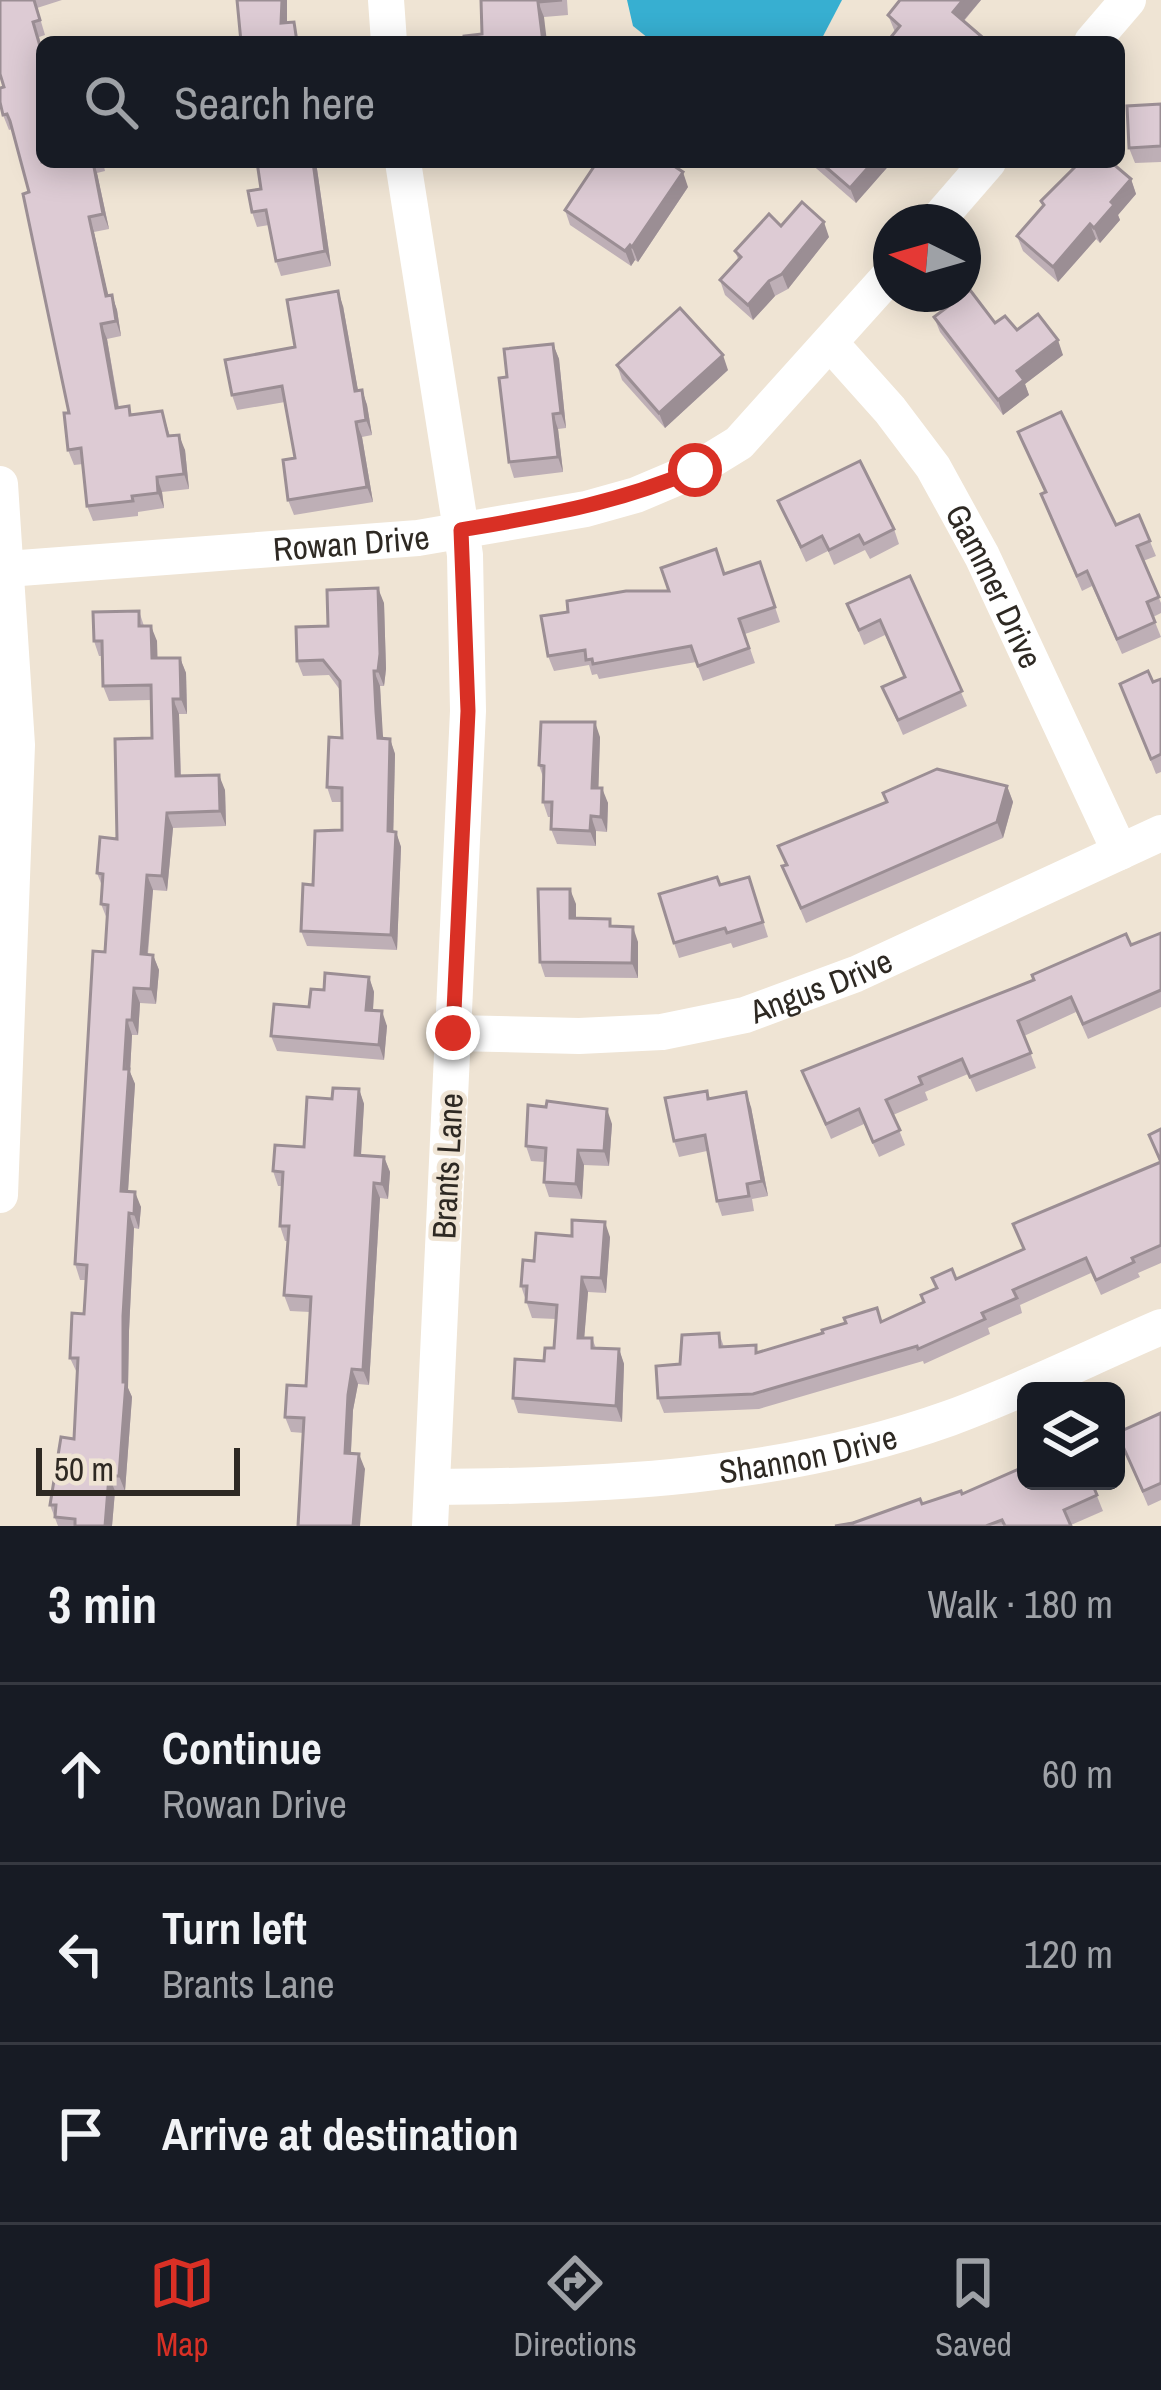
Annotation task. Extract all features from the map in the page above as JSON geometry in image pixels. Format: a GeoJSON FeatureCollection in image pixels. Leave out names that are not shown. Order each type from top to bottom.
{"type":"FeatureCollection","features":[{"type":"Feature","properties":{"kind":"street"},"geometry":{"type":"LineString","coordinates":[[386,0],[389,36]]}},
{"type":"Feature","properties":{"kind":"street"},"geometry":{"type":"LineString","coordinates":[[1097,36],[1128,0]]}},
{"type":"Feature","properties":{"kind":"street","name":"Brants Lane"},"geometry":{"type":"LineString","coordinates":[[404,168],[461,530],[468,711],[430,1526]]}},
{"type":"Feature","properties":{"kind":"street"},"geometry":{"type":"LineString","coordinates":[[952,204],[983,168]]}},
{"type":"Feature","properties":{"kind":"street","name":"Rowan Drive"},"geometry":{"type":"LineString","coordinates":[[7,569],[418,538],[586,509],[636,495],[695,470],[739,443],[873,295]]}},
{"type":"Feature","properties":{"kind":"street","name":"Gammer Drive"},"geometry":{"type":"LineString","coordinates":[[831,344],[933,467],[982,556],[1120,852]]}},
{"type":"Feature","properties":{"kind":"street"},"geometry":{"type":"LineString","coordinates":[[0,484],[17,745],[0,1195]]}},
{"type":"Feature","properties":{"kind":"street","name":"Angus Drive"},"geometry":{"type":"LineString","coordinates":[[453,1033],[579,1036],[662,1032],[745,1016],[856,974],[1161,833]]}},
{"type":"Feature","properties":{"kind":"street","name":"Shannon Drive"},"geometry":{"type":"LineString","coordinates":[[432,1487],[577,1486],[697,1477],[852,1448],[951,1418],[1161,1327]]}},
{"type":"Feature","properties":{"kind":"water"},"geometry":{"type":"Polygon","coordinates":[[[627,0],[842,0],[823,36],[646,36],[633,26],[627,0]]]}},
{"type":"Feature","properties":{"kind":"building"},"geometry":{"type":"Polygon","coordinates":[[[0,0],[34,0],[40,20],[33,22],[37,36],[36,168],[94,168],[103,214],[89,217],[116,321],[101,324],[116,408],[129,406],[130,415],[162,411],[168,436],[179,435],[184,474],[157,477],[158,493],[87,506],[81,448],[68,450],[64,413],[69,413],[23,194],[29,192],[10,121],[0,102],[0,88],[4,87],[0,0]]]}},
{"type":"Feature","properties":{"kind":"building"},"geometry":{"type":"Polygon","coordinates":[[[237,0],[282,0],[281,23],[294,22],[296,36],[240,36],[237,0]]]}},
{"type":"Feature","properties":{"kind":"building"},"geometry":{"type":"Polygon","coordinates":[[[481,0],[562,0],[538,2],[542,36],[464,36],[482,34],[481,0]]]}},
{"type":"Feature","properties":{"kind":"building"},"geometry":{"type":"Polygon","coordinates":[[[900,0],[963,0],[953,12],[981,36],[892,36],[900,26],[888,15],[900,0]]]}},
{"type":"Feature","properties":{"kind":"building"},"geometry":{"type":"Polygon","coordinates":[[[1161,104],[1161,146],[1129,148],[1127,106],[1161,104]]]}},
{"type":"Feature","properties":{"kind":"building"},"geometry":{"type":"Polygon","coordinates":[[[258,168],[314,168],[325,251],[276,261],[266,210],[252,212],[248,191],[261,189],[258,168]]]}},
{"type":"Feature","properties":{"kind":"building"},"geometry":{"type":"Polygon","coordinates":[[[593,168],[677,168],[683,172],[625,251],[565,210],[593,168]]]}},
{"type":"Feature","properties":{"kind":"building"},"geometry":{"type":"Polygon","coordinates":[[[827,168],[868,168],[850,188],[827,168]]]}},
{"type":"Feature","properties":{"kind":"building"},"geometry":{"type":"Polygon","coordinates":[[[1074,168],[1118,168],[1131,179],[1094,228],[1090,224],[1053,267],[1017,236],[1044,205],[1041,201],[1074,168]]]}},
{"type":"Feature","properties":{"kind":"building"},"geometry":{"type":"Polygon","coordinates":[[[802,202],[824,222],[782,274],[748,305],[720,280],[741,257],[735,251],[769,214],[781,226],[802,202]]]}},
{"type":"Feature","properties":{"kind":"building"},"geometry":{"type":"Polygon","coordinates":[[[338,291],[355,391],[362,390],[366,420],[356,422],[367,487],[288,500],[283,460],[295,458],[282,386],[232,395],[225,360],[295,347],[287,300],[338,291]]]}},
{"type":"Feature","properties":{"kind":"building"},"geometry":{"type":"Polygon","coordinates":[[[981,305],[995,323],[1005,316],[1017,330],[1038,314],[1058,340],[1017,371],[1024,380],[998,400],[934,317],[941,312],[981,312],[981,305]]]}},
{"type":"Feature","properties":{"kind":"building"},"geometry":{"type":"Polygon","coordinates":[[[680,308],[723,355],[659,413],[617,365],[680,308]]]}},
{"type":"Feature","properties":{"kind":"building"},"geometry":{"type":"Polygon","coordinates":[[[553,344],[561,413],[553,414],[558,457],[509,462],[499,378],[507,377],[504,349],[553,344]]]}},
{"type":"Feature","properties":{"kind":"building"},"geometry":{"type":"Polygon","coordinates":[[[1061,412],[1116,525],[1139,515],[1150,541],[1137,546],[1159,597],[1147,602],[1155,622],[1117,639],[1087,571],[1077,576],[1018,432],[1061,412]]]}},
{"type":"Feature","properties":{"kind":"building"},"geometry":{"type":"Polygon","coordinates":[[[860,461],[894,529],[864,544],[859,535],[829,550],[822,536],[801,547],[778,501],[860,461]]]}},
{"type":"Feature","properties":{"kind":"building"},"geometry":{"type":"Polygon","coordinates":[[[716,549],[724,574],[760,562],[775,607],[739,619],[749,648],[698,666],[691,646],[593,664],[592,659],[586,660],[585,650],[548,656],[541,616],[568,612],[567,601],[626,591],[669,591],[661,568],[716,549]]]}},
{"type":"Feature","properties":{"kind":"building"},"geometry":{"type":"Polygon","coordinates":[[[910,576],[962,691],[898,720],[882,687],[905,677],[880,620],[859,630],[847,604],[910,576]]]}},
{"type":"Feature","properties":{"kind":"building"},"geometry":{"type":"Polygon","coordinates":[[[378,588],[376,712],[378,738],[390,739],[388,831],[396,832],[391,935],[301,931],[303,884],[313,885],[315,831],[342,830],[342,788],[327,787],[329,737],[342,738],[340,681],[323,660],[297,661],[296,627],[328,626],[327,590],[378,588]]]}},
{"type":"Feature","properties":{"kind":"building"},"geometry":{"type":"Polygon","coordinates":[[[139,611],[139,626],[151,626],[152,658],[180,658],[181,699],[173,699],[176,776],[219,775],[220,811],[167,813],[162,876],[147,875],[141,954],[153,955],[151,989],[134,988],[124,1069],[129,1069],[121,1191],[135,1192],[134,1214],[129,1213],[123,1316],[126,1382],[119,1476],[109,1476],[105,1526],[75,1526],[75,1519],[55,1517],[56,1505],[50,1505],[61,1437],[74,1439],[78,1358],[70,1358],[72,1313],[84,1314],[87,1265],[75,1264],[93,951],[105,952],[108,905],[101,904],[103,874],[97,873],[100,837],[117,839],[115,739],[152,738],[151,685],[103,686],[102,641],[94,641],[93,612],[139,611]]]}},
{"type":"Feature","properties":{"kind":"building"},"geometry":{"type":"Polygon","coordinates":[[[1148,671],[1153,682],[1161,679],[1161,754],[1151,759],[1120,684],[1148,671]]]}},
{"type":"Feature","properties":{"kind":"building"},"geometry":{"type":"Polygon","coordinates":[[[541,722],[595,722],[592,788],[602,788],[601,817],[591,816],[590,831],[551,829],[552,802],[543,802],[544,766],[539,765],[541,722]]]}},
{"type":"Feature","properties":{"kind":"building"},"geometry":{"type":"Polygon","coordinates":[[[937,769],[1007,786],[997,822],[801,908],[778,846],[887,802],[883,793],[937,769]]]}},
{"type":"Feature","properties":{"kind":"building"},"geometry":{"type":"Polygon","coordinates":[[[717,877],[720,885],[749,877],[763,922],[674,943],[659,894],[717,877]]]}},
{"type":"Feature","properties":{"kind":"building"},"geometry":{"type":"Polygon","coordinates":[[[538,889],[570,889],[570,918],[610,919],[610,926],[633,927],[632,963],[540,962],[538,889]]]}},
{"type":"Feature","properties":{"kind":"building"},"geometry":{"type":"Polygon","coordinates":[[[1161,933],[1161,990],[1083,1024],[1071,997],[1018,1021],[1031,1053],[970,1077],[962,1059],[919,1077],[922,1084],[886,1100],[900,1130],[873,1142],[859,1109],[826,1124],[802,1071],[1034,980],[1032,975],[1126,934],[1131,945],[1161,933]]]}},
{"type":"Feature","properties":{"kind":"building"},"geometry":{"type":"Polygon","coordinates":[[[325,973],[369,977],[366,1010],[382,1011],[379,1045],[271,1036],[274,1004],[309,1007],[311,989],[324,990],[325,973]]]}},
{"type":"Feature","properties":{"kind":"building"},"geometry":{"type":"Polygon","coordinates":[[[333,1088],[359,1089],[355,1155],[384,1157],[382,1184],[374,1183],[363,1370],[352,1369],[348,1395],[345,1453],[359,1454],[353,1526],[298,1526],[304,1418],[285,1417],[287,1385],[306,1386],[311,1297],[284,1295],[289,1226],[280,1226],[283,1172],[273,1171],[275,1145],[304,1147],[307,1097],[332,1099],[333,1088]]]}},
{"type":"Feature","properties":{"kind":"building"},"geometry":{"type":"Polygon","coordinates":[[[707,1091],[708,1099],[746,1092],[762,1181],[747,1184],[749,1196],[717,1201],[705,1135],[674,1141],[665,1098],[707,1091]]]}},
{"type":"Feature","properties":{"kind":"building"},"geometry":{"type":"Polygon","coordinates":[[[547,1101],[607,1109],[604,1151],[578,1150],[576,1184],[544,1182],[546,1148],[526,1146],[528,1105],[546,1107],[547,1101]]]}},
{"type":"Feature","properties":{"kind":"building"},"geometry":{"type":"Polygon","coordinates":[[[1161,1129],[1161,1162],[1149,1135],[1161,1129]]]}},
{"type":"Feature","properties":{"kind":"building"},"geometry":{"type":"Polygon","coordinates":[[[1161,1162],[1161,1245],[1096,1280],[1086,1258],[1013,1290],[1017,1298],[982,1313],[985,1319],[918,1349],[753,1394],[658,1398],[656,1366],[680,1364],[682,1335],[719,1333],[720,1347],[756,1345],[756,1353],[823,1333],[846,1323],[844,1318],[877,1308],[881,1322],[924,1302],[921,1295],[937,1288],[932,1278],[952,1269],[956,1279],[1024,1249],[1013,1224],[1161,1162]]]}},
{"type":"Feature","properties":{"kind":"building"},"geometry":{"type":"Polygon","coordinates":[[[572,1220],[605,1222],[601,1278],[582,1277],[578,1338],[592,1338],[592,1348],[619,1349],[616,1406],[513,1398],[515,1359],[544,1361],[545,1348],[554,1348],[557,1305],[526,1302],[527,1286],[521,1286],[523,1260],[534,1261],[536,1233],[572,1236],[572,1220]]]}},
{"type":"Feature","properties":{"kind":"building"},"geometry":{"type":"Polygon","coordinates":[[[1161,1413],[1161,1483],[1143,1491],[1125,1451],[1125,1429],[1161,1413]]]}},
{"type":"Feature","properties":{"kind":"building"},"geometry":{"type":"Polygon","coordinates":[[[1017,1470],[1017,1490],[1095,1490],[1097,1495],[1064,1510],[1071,1526],[1005,1526],[1002,1520],[986,1526],[835,1526],[920,1499],[922,1504],[962,1494],[1017,1470]]]}},
{"type":"Feature","properties":{"kind":"route"},"geometry":{"type":"LineString","coordinates":[[453,1033],[468,711],[461,530],[586,509],[636,495],[695,470]]}}]}
